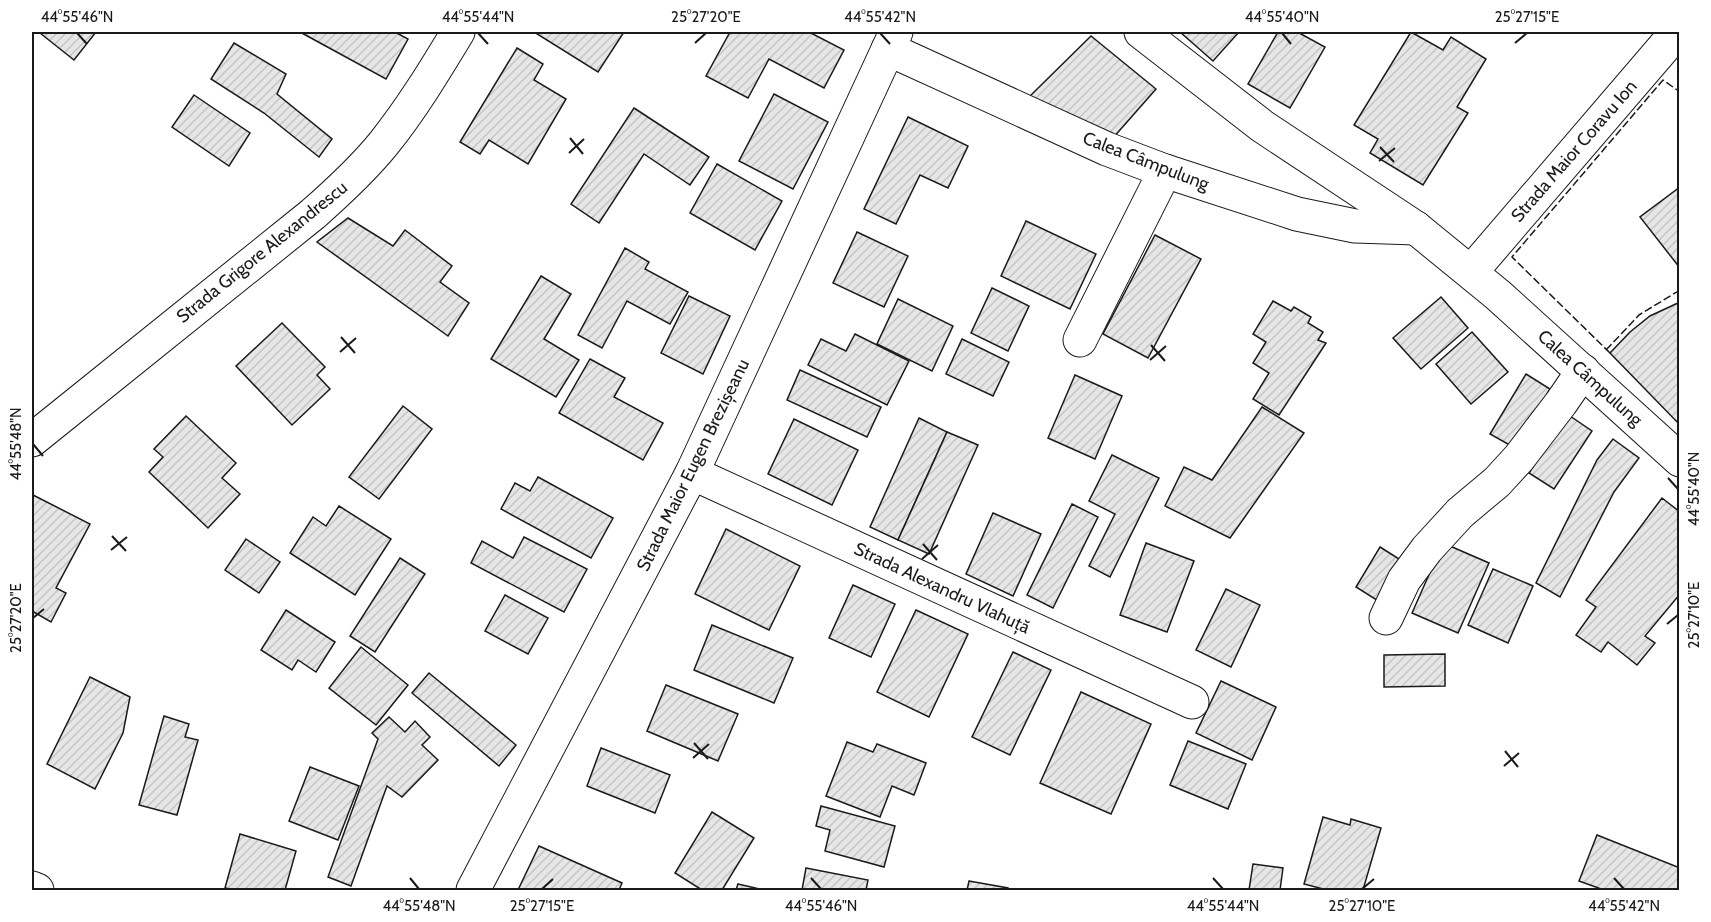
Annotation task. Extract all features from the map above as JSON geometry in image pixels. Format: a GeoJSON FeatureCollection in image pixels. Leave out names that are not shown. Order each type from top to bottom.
{"type":"FeatureCollection","features":[{"type":"Feature","properties":{"kind":"street","name":"Strada Grigore Alexandrescu"},"geometry":{"type":"LineString","coordinates":[[32,440],[313,214],[350,181],[383,144],[419,96],[458,32]]}},
{"type":"Feature","properties":{"kind":"street","name":"Calea Câmpulung"},"geometry":{"type":"LineString","coordinates":[[1142,32],[1262,126],[1416,228],[1471,272],[1680,460]]}},
{"type":"Feature","properties":{"kind":"street","name":"Strada Maior Coravu Ion"},"geometry":{"type":"LineString","coordinates":[[1471,272],[1677,32]]}},
{"type":"Feature","properties":{"kind":"street","name":"Calea Câmpulung"},"geometry":{"type":"LineString","coordinates":[[892,40],[1107,148],[1166,171],[1297,214],[1355,225],[1416,228]]}},
{"type":"Feature","properties":{"kind":"street","name":"Strada Maior Eugen Brezișeanu"},"geometry":{"type":"LineString","coordinates":[[473,891],[692,473],[892,40]]}},
{"type":"Feature","properties":{"kind":"street"},"geometry":{"type":"LineString","coordinates":[[1080,340],[1166,171]]}},
{"type":"Feature","properties":{"kind":"street"},"geometry":{"type":"LineString","coordinates":[[1386,618],[1404,580],[1427,549],[1460,513],[1497,482],[1519,458],[1583,371]]}},
{"type":"Feature","properties":{"kind":"street","name":"Strada Alexandru Vlahuță"},"geometry":{"type":"LineString","coordinates":[[692,473],[1192,702]]}},
{"type":"Feature","properties":{"kind":"street"},"geometry":{"type":"LineString","coordinates":[[32,888],[37,891]]}},
{"type":"Feature","properties":{"kind":"building"},"geometry":{"type":"Polygon","coordinates":[[[96,32],[74,60],[40,33],[96,32]]]}},
{"type":"Feature","properties":{"kind":"building"},"geometry":{"type":"Polygon","coordinates":[[[300,32],[395,32],[408,39],[386,79],[300,32]]]}},
{"type":"Feature","properties":{"kind":"building"},"geometry":{"type":"Polygon","coordinates":[[[534,32],[624,32],[598,72],[534,32]]]}},
{"type":"Feature","properties":{"kind":"building"},"geometry":{"type":"Polygon","coordinates":[[[730,32],[809,32],[844,50],[824,88],[769,59],[748,98],[706,76],[730,32]]]}},
{"type":"Feature","properties":{"kind":"building"},"geometry":{"type":"Polygon","coordinates":[[[1180,32],[1239,32],[1213,61],[1180,32]]]}},
{"type":"Feature","properties":{"kind":"building"},"geometry":{"type":"Polygon","coordinates":[[[1278,32],[1303,32],[1301,34],[1325,47],[1290,108],[1248,84],[1278,32]]]}},
{"type":"Feature","properties":{"kind":"building"},"geometry":{"type":"Polygon","coordinates":[[[1411,32],[1443,50],[1451,37],[1486,59],[1457,107],[1468,113],[1423,185],[1370,153],[1378,139],[1354,125],[1411,32]]]}},
{"type":"Feature","properties":{"kind":"building"},"geometry":{"type":"Polygon","coordinates":[[[1091,36],[1156,89],[1112,139],[1029,97],[1091,36]]]}},
{"type":"Feature","properties":{"kind":"building"},"geometry":{"type":"Polygon","coordinates":[[[234,43],[286,74],[277,94],[332,139],[319,157],[264,113],[211,79],[234,43]]]}},
{"type":"Feature","properties":{"kind":"building"},"geometry":{"type":"Polygon","coordinates":[[[517,48],[543,64],[534,80],[566,99],[528,164],[489,140],[480,154],[460,142],[517,48]]]}},
{"type":"Feature","properties":{"kind":"building"},"geometry":{"type":"Polygon","coordinates":[[[774,94],[828,122],[793,189],[739,161],[774,94]]]}},
{"type":"Feature","properties":{"kind":"building"},"geometry":{"type":"Polygon","coordinates":[[[194,95],[250,133],[229,166],[172,127],[194,95]]]}},
{"type":"Feature","properties":{"kind":"building"},"geometry":{"type":"Polygon","coordinates":[[[634,108],[709,157],[690,185],[644,154],[599,223],[571,204],[634,108]]]}},
{"type":"Feature","properties":{"kind":"building"},"geometry":{"type":"Polygon","coordinates":[[[908,117],[968,146],[948,188],[920,175],[896,224],[864,209],[908,117]]]}},
{"type":"Feature","properties":{"kind":"building"},"geometry":{"type":"Polygon","coordinates":[[[717,164],[782,201],[755,250],[690,213],[717,164]]]}},
{"type":"Feature","properties":{"kind":"building"},"geometry":{"type":"Polygon","coordinates":[[[1680,187],[1680,268],[1640,217],[1680,187]]]}},
{"type":"Feature","properties":{"kind":"building"},"geometry":{"type":"Polygon","coordinates":[[[348,218],[393,246],[405,230],[452,266],[440,282],[469,303],[448,336],[317,242],[348,218]]]}},
{"type":"Feature","properties":{"kind":"building"},"geometry":{"type":"Polygon","coordinates":[[[1026,221],[1096,254],[1070,309],[1001,276],[1026,221]]]}},
{"type":"Feature","properties":{"kind":"building"},"geometry":{"type":"Polygon","coordinates":[[[857,232],[908,256],[884,307],[833,283],[857,232]]]}},
{"type":"Feature","properties":{"kind":"building"},"geometry":{"type":"Polygon","coordinates":[[[1155,235],[1201,259],[1148,358],[1103,334],[1155,235]]]}},
{"type":"Feature","properties":{"kind":"building"},"geometry":{"type":"Polygon","coordinates":[[[625,248],[649,262],[645,269],[688,292],[670,324],[627,301],[602,348],[578,335],[625,248]]]}},
{"type":"Feature","properties":{"kind":"building"},"geometry":{"type":"Polygon","coordinates":[[[541,276],[571,294],[544,339],[579,360],[556,397],[491,359],[541,276]]]}},
{"type":"Feature","properties":{"kind":"building"},"geometry":{"type":"Polygon","coordinates":[[[992,288],[1029,306],[1008,351],[971,333],[992,288]]]}},
{"type":"Feature","properties":{"kind":"building"},"geometry":{"type":"Polygon","coordinates":[[[689,296],[730,316],[703,374],[661,353],[689,296]]]}},
{"type":"Feature","properties":{"kind":"building"},"geometry":{"type":"Polygon","coordinates":[[[1441,297],[1468,328],[1421,369],[1393,338],[1441,297]]]}},
{"type":"Feature","properties":{"kind":"building"},"geometry":{"type":"Polygon","coordinates":[[[898,299],[953,326],[932,371],[877,344],[898,299]]]}},
{"type":"Feature","properties":{"kind":"building"},"geometry":{"type":"Polygon","coordinates":[[[1273,301],[1291,311],[1294,307],[1311,317],[1308,323],[1323,332],[1318,340],[1326,343],[1279,415],[1253,399],[1269,373],[1253,363],[1266,342],[1253,334],[1273,301]]]}},
{"type":"Feature","properties":{"kind":"building"},"geometry":{"type":"Polygon","coordinates":[[[1680,302],[1680,425],[1610,353],[1630,332],[1650,316],[1680,302]]]}},
{"type":"Feature","properties":{"kind":"building"},"geometry":{"type":"Polygon","coordinates":[[[282,323],[325,367],[317,375],[330,389],[292,425],[236,366],[282,323]]]}},
{"type":"Feature","properties":{"kind":"building"},"geometry":{"type":"Polygon","coordinates":[[[1472,332],[1508,372],[1471,404],[1436,364],[1472,332]]]}},
{"type":"Feature","properties":{"kind":"building"},"geometry":{"type":"Polygon","coordinates":[[[855,334],[909,361],[887,405],[808,365],[821,339],[846,351],[855,334]]]}},
{"type":"Feature","properties":{"kind":"building"},"geometry":{"type":"Polygon","coordinates":[[[962,339],[1009,362],[993,396],[946,374],[962,339]]]}},
{"type":"Feature","properties":{"kind":"building"},"geometry":{"type":"Polygon","coordinates":[[[590,359],[625,378],[614,397],[663,423],[643,460],[559,413],[590,359]]]}},
{"type":"Feature","properties":{"kind":"building"},"geometry":{"type":"Polygon","coordinates":[[[800,370],[881,407],[867,437],[787,400],[800,370]]]}},
{"type":"Feature","properties":{"kind":"building"},"geometry":{"type":"Polygon","coordinates":[[[1526,374],[1550,389],[1515,448],[1490,434],[1526,374]]]}},
{"type":"Feature","properties":{"kind":"building"},"geometry":{"type":"Polygon","coordinates":[[[1075,375],[1122,396],[1095,459],[1048,438],[1075,375]]]}},
{"type":"Feature","properties":{"kind":"building"},"geometry":{"type":"Polygon","coordinates":[[[403,406],[432,429],[379,499],[349,477],[403,406]]]}},
{"type":"Feature","properties":{"kind":"building"},"geometry":{"type":"Polygon","coordinates":[[[1262,407],[1304,433],[1230,538],[1165,506],[1184,467],[1212,480],[1262,407]]]}},
{"type":"Feature","properties":{"kind":"building"},"geometry":{"type":"Polygon","coordinates":[[[1567,414],[1592,431],[1554,489],[1529,473],[1567,414]]]}},
{"type":"Feature","properties":{"kind":"building"},"geometry":{"type":"Polygon","coordinates":[[[186,416],[236,463],[222,478],[240,494],[208,528],[149,472],[163,457],[154,449],[186,416]]]}},
{"type":"Feature","properties":{"kind":"building"},"geometry":{"type":"Polygon","coordinates":[[[919,418],[947,432],[898,540],[870,527],[919,418]]]}},
{"type":"Feature","properties":{"kind":"building"},"geometry":{"type":"Polygon","coordinates":[[[794,419],[858,450],[832,505],[768,474],[794,419]]]}},
{"type":"Feature","properties":{"kind":"building"},"geometry":{"type":"Polygon","coordinates":[[[947,432],[978,445],[929,554],[898,540],[947,432]]]}},
{"type":"Feature","properties":{"kind":"building"},"geometry":{"type":"Polygon","coordinates":[[[1613,439],[1639,458],[1614,492],[1560,597],[1536,583],[1597,460],[1613,439]]]}},
{"type":"Feature","properties":{"kind":"building"},"geometry":{"type":"Polygon","coordinates":[[[1112,455],[1159,478],[1110,577],[1089,566],[1115,514],[1089,501],[1112,455]]]}},
{"type":"Feature","properties":{"kind":"building"},"geometry":{"type":"Polygon","coordinates":[[[538,477],[613,518],[591,558],[501,509],[515,483],[530,491],[538,477]]]}},
{"type":"Feature","properties":{"kind":"building"},"geometry":{"type":"Polygon","coordinates":[[[33,495],[90,524],[56,588],[66,593],[51,622],[32,611],[33,495]]]}},
{"type":"Feature","properties":{"kind":"building"},"geometry":{"type":"Polygon","coordinates":[[[1662,498],[1680,512],[1680,594],[1645,636],[1655,643],[1637,665],[1608,642],[1601,652],[1576,635],[1596,607],[1586,600],[1662,498]]]}},
{"type":"Feature","properties":{"kind":"building"},"geometry":{"type":"Polygon","coordinates":[[[1072,504],[1098,517],[1053,608],[1027,595],[1072,504]]]}},
{"type":"Feature","properties":{"kind":"building"},"geometry":{"type":"Polygon","coordinates":[[[339,506],[391,539],[355,595],[290,553],[313,517],[326,526],[339,506]]]}},
{"type":"Feature","properties":{"kind":"building"},"geometry":{"type":"Polygon","coordinates":[[[993,513],[1041,534],[1013,596],[966,574],[993,513]]]}},
{"type":"Feature","properties":{"kind":"building"},"geometry":{"type":"Polygon","coordinates":[[[726,529],[800,566],[769,630],[695,594],[726,529]]]}},
{"type":"Feature","properties":{"kind":"building"},"geometry":{"type":"Polygon","coordinates":[[[524,537],[587,569],[564,612],[471,563],[482,541],[513,558],[524,537]]]}},
{"type":"Feature","properties":{"kind":"building"},"geometry":{"type":"Polygon","coordinates":[[[246,539],[280,562],[259,593],[225,570],[246,539]]]}},
{"type":"Feature","properties":{"kind":"building"},"geometry":{"type":"Polygon","coordinates":[[[1146,543],[1194,561],[1167,632],[1120,615],[1146,543]]]}},
{"type":"Feature","properties":{"kind":"building"},"geometry":{"type":"Polygon","coordinates":[[[1443,543],[1489,563],[1458,633],[1412,613],[1443,543]]]}},
{"type":"Feature","properties":{"kind":"building"},"geometry":{"type":"Polygon","coordinates":[[[1380,547],[1407,564],[1383,604],[1356,587],[1380,547]]]}},
{"type":"Feature","properties":{"kind":"building"},"geometry":{"type":"Polygon","coordinates":[[[400,558],[425,574],[375,652],[350,636],[400,558]]]}},
{"type":"Feature","properties":{"kind":"building"},"geometry":{"type":"Polygon","coordinates":[[[1493,569],[1533,586],[1508,643],[1468,625],[1493,569]]]}},
{"type":"Feature","properties":{"kind":"building"},"geometry":{"type":"Polygon","coordinates":[[[853,585],[895,604],[871,657],[829,638],[853,585]]]}},
{"type":"Feature","properties":{"kind":"building"},"geometry":{"type":"Polygon","coordinates":[[[1226,589],[1260,605],[1231,667],[1196,650],[1226,589]]]}},
{"type":"Feature","properties":{"kind":"building"},"geometry":{"type":"Polygon","coordinates":[[[505,595],[548,618],[528,654],[485,631],[505,595]]]}},
{"type":"Feature","properties":{"kind":"building"},"geometry":{"type":"Polygon","coordinates":[[[286,610],[335,642],[316,672],[298,660],[292,670],[261,650],[286,610]]]}},
{"type":"Feature","properties":{"kind":"building"},"geometry":{"type":"Polygon","coordinates":[[[916,610],[968,634],[929,717],[877,692],[916,610]]]}},
{"type":"Feature","properties":{"kind":"building"},"geometry":{"type":"Polygon","coordinates":[[[712,625],[793,658],[774,703],[694,670],[712,625]]]}},
{"type":"Feature","properties":{"kind":"building"},"geometry":{"type":"Polygon","coordinates":[[[361,647],[408,685],[376,725],[329,688],[361,647]]]}},
{"type":"Feature","properties":{"kind":"building"},"geometry":{"type":"Polygon","coordinates":[[[1013,652],[1051,670],[1010,755],[972,737],[1013,652]]]}},
{"type":"Feature","properties":{"kind":"building"},"geometry":{"type":"Polygon","coordinates":[[[1445,654],[1445,686],[1384,687],[1384,655],[1445,654]]]}},
{"type":"Feature","properties":{"kind":"building"},"geometry":{"type":"Polygon","coordinates":[[[429,673],[516,745],[499,766],[412,693],[429,673]]]}},
{"type":"Feature","properties":{"kind":"building"},"geometry":{"type":"Polygon","coordinates":[[[90,677],[130,697],[123,733],[95,789],[47,764],[90,677]]]}},
{"type":"Feature","properties":{"kind":"building"},"geometry":{"type":"Polygon","coordinates":[[[1221,681],[1276,707],[1252,760],[1196,733],[1221,681]]]}},
{"type":"Feature","properties":{"kind":"building"},"geometry":{"type":"Polygon","coordinates":[[[666,685],[738,714],[718,761],[647,731],[666,685]]]}},
{"type":"Feature","properties":{"kind":"building"},"geometry":{"type":"Polygon","coordinates":[[[1081,692],[1151,724],[1111,814],[1040,783],[1081,692]]]}},
{"type":"Feature","properties":{"kind":"building"},"geometry":{"type":"Polygon","coordinates":[[[164,716],[189,724],[185,737],[198,740],[177,815],[139,805],[164,716]]]}},
{"type":"Feature","properties":{"kind":"building"},"geometry":{"type":"Polygon","coordinates":[[[389,717],[405,732],[415,721],[430,737],[422,745],[438,760],[402,797],[387,786],[351,886],[328,877],[378,739],[372,733],[389,717]]]}},
{"type":"Feature","properties":{"kind":"building"},"geometry":{"type":"Polygon","coordinates":[[[1188,741],[1246,764],[1228,809],[1170,785],[1188,741]]]}},
{"type":"Feature","properties":{"kind":"building"},"geometry":{"type":"Polygon","coordinates":[[[847,742],[873,752],[877,744],[926,763],[914,795],[892,786],[880,817],[826,796],[847,742]]]}},
{"type":"Feature","properties":{"kind":"building"},"geometry":{"type":"Polygon","coordinates":[[[601,748],[670,775],[655,813],[587,786],[601,748]]]}},
{"type":"Feature","properties":{"kind":"building"},"geometry":{"type":"Polygon","coordinates":[[[310,767],[359,786],[338,840],[289,821],[310,767]]]}},
{"type":"Feature","properties":{"kind":"building"},"geometry":{"type":"Polygon","coordinates":[[[821,806],[895,826],[884,867],[825,851],[830,830],[816,826],[821,806]]]}},
{"type":"Feature","properties":{"kind":"building"},"geometry":{"type":"Polygon","coordinates":[[[712,812],[754,838],[722,890],[702,890],[675,873],[712,812]]]}},
{"type":"Feature","properties":{"kind":"building"},"geometry":{"type":"Polygon","coordinates":[[[1323,817],[1350,825],[1351,819],[1381,828],[1363,890],[1327,890],[1304,884],[1323,817]]]}},
{"type":"Feature","properties":{"kind":"building"},"geometry":{"type":"Polygon","coordinates":[[[240,834],[296,851],[285,890],[225,888],[240,834]]]}},
{"type":"Feature","properties":{"kind":"building"},"geometry":{"type":"Polygon","coordinates":[[[1597,835],[1680,868],[1679,890],[1604,890],[1579,881],[1597,835]]]}},
{"type":"Feature","properties":{"kind":"building"},"geometry":{"type":"Polygon","coordinates":[[[539,846],[622,883],[619,890],[518,890],[539,846]]]}},
{"type":"Feature","properties":{"kind":"building"},"geometry":{"type":"Polygon","coordinates":[[[1253,864],[1283,868],[1280,890],[1249,890],[1253,864]]]}},
{"type":"Feature","properties":{"kind":"building"},"geometry":{"type":"Polygon","coordinates":[[[806,868],[868,880],[866,890],[802,890],[806,868]]]}},
{"type":"Feature","properties":{"kind":"building"},"geometry":{"type":"Polygon","coordinates":[[[969,881],[1008,888],[1008,890],[967,890],[969,881]]]}},
{"type":"Feature","properties":{"kind":"building"},"geometry":{"type":"Polygon","coordinates":[[[738,884],[764,890],[736,890],[738,884]]]}},
{"type":"Feature","properties":{"kind":"fence"},"geometry":{"type":"LineString","coordinates":[[1610,353],[1512,257],[1663,80],[1680,92]]}},
{"type":"Feature","properties":{"kind":"fence"},"geometry":{"type":"LineString","coordinates":[[1606,350],[1639,315],[1680,290]]}}]}
